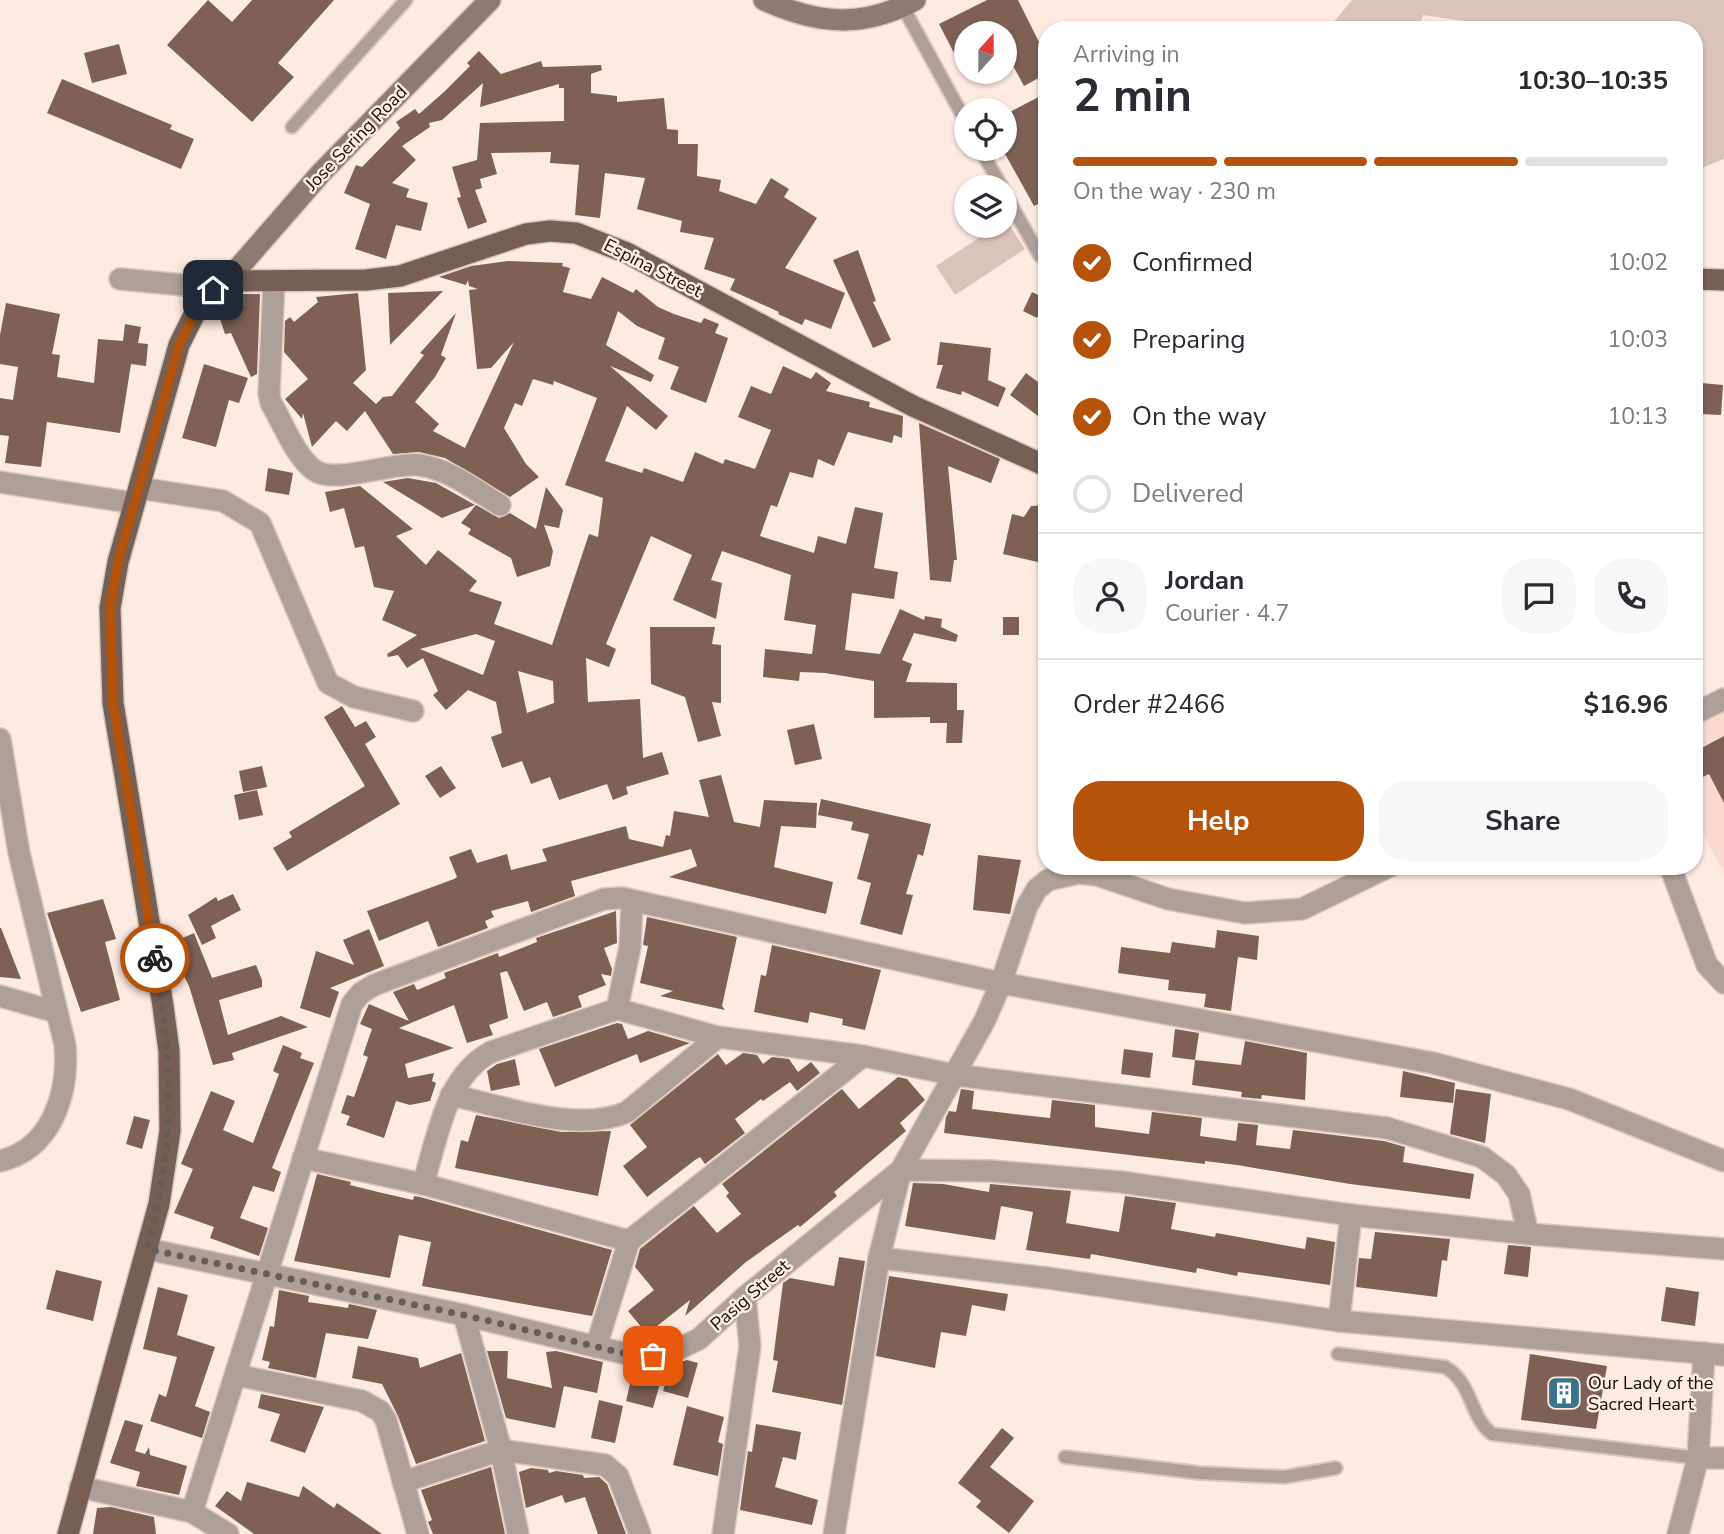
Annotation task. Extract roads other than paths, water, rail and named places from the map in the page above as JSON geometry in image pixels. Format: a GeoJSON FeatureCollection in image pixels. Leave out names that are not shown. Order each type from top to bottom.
{"type":"FeatureCollection","features":[{"type":"Feature","properties":{"kind":"main road","name":"Jose Sering Road"},"geometry":{"type":"LineString","coordinates":[[221,284],[321,173],[490,0]]}},
{"type":"Feature","properties":{"kind":"main road"},"geometry":{"type":"LineString","coordinates":[[764,0],[803,16],[827,21],[878,15],[909,3]]}},
{"type":"Feature","properties":{"kind":"main road","name":"Espina Street"},"geometry":{"type":"LineString","coordinates":[[221,284],[366,280],[400,276],[526,234],[550,231],[576,233],[627,253],[913,406],[1038,462]]}},
{"type":"Feature","properties":{"kind":"main road"},"geometry":{"type":"LineString","coordinates":[[1703,279],[1724,280]]}},
{"type":"Feature","properties":{"kind":"main road"},"geometry":{"type":"LineString","coordinates":[[68,1534],[159,1204],[170,1131],[169,1051],[113,703],[110,654],[113,584],[179,345],[200,303],[221,284]]}},
{"type":"Feature","properties":{"kind":"street"},"geometry":{"type":"LineString","coordinates":[[120,279],[221,284]]}},
{"type":"Feature","properties":{"kind":"street"},"geometry":{"type":"LineString","coordinates":[[274,281],[269,394],[271,403],[314,470],[333,476],[387,466],[428,467],[464,482],[500,505]]}},
{"type":"Feature","properties":{"kind":"street"},"geometry":{"type":"LineString","coordinates":[[0,482],[223,501],[260,523],[328,683],[354,697],[413,711]]}},
{"type":"Feature","properties":{"kind":"street"},"geometry":{"type":"LineString","coordinates":[[1703,710],[1724,699]]}},
{"type":"Feature","properties":{"kind":"street"},"geometry":{"type":"LineString","coordinates":[[0,739],[19,853],[67,1067],[61,1103],[49,1125],[16,1158],[0,1161]]}},
{"type":"Feature","properties":{"kind":"street","name":"Pasig Street"},"geometry":{"type":"LineString","coordinates":[[147,1249],[464,1315],[631,1355],[670,1353],[699,1339],[745,1297],[901,1170],[955,1075],[1002,984],[1027,906],[1037,889],[1048,880],[1070,875]]}},
{"type":"Feature","properties":{"kind":"street","name":"Pasig Street"},"geometry":{"type":"LineString","coordinates":[[1097,875],[1168,899],[1245,913],[1302,909],[1372,875]]}},
{"type":"Feature","properties":{"kind":"street"},"geometry":{"type":"LineString","coordinates":[[1673,875],[1707,965],[1724,983]]}},
{"type":"Feature","properties":{"kind":"street"},"geometry":{"type":"LineString","coordinates":[[192,1512],[346,1016],[361,992],[604,899],[632,901],[1002,984],[1433,1063],[1569,1100],[1724,1161]]}},
{"type":"Feature","properties":{"kind":"street"},"geometry":{"type":"LineString","coordinates":[[617,1009],[631,947],[632,901]]}},
{"type":"Feature","properties":{"kind":"street"},"geometry":{"type":"LineString","coordinates":[[0,996],[56,1012]]}},
{"type":"Feature","properties":{"kind":"street"},"geometry":{"type":"LineString","coordinates":[[423,1184],[451,1095],[463,1073],[483,1056],[617,1009],[718,1037],[863,1056],[955,1075],[1349,1122],[1433,1141],[1482,1157],[1506,1175],[1519,1194],[1528,1234]]}},
{"type":"Feature","properties":{"kind":"street"},"geometry":{"type":"LineString","coordinates":[[451,1095],[574,1121],[610,1120],[627,1112],[718,1037]]}},
{"type":"Feature","properties":{"kind":"street"},"geometry":{"type":"LineString","coordinates":[[596,1348],[629,1241],[863,1056]]}},
{"type":"Feature","properties":{"kind":"street"},"geometry":{"type":"LineString","coordinates":[[303,1158],[423,1184],[629,1241]]}},
{"type":"Feature","properties":{"kind":"street"},"geometry":{"type":"LineString","coordinates":[[835,1534],[880,1258],[901,1170],[991,1171],[1121,1182],[1351,1215],[1528,1234],[1724,1249]]}},
{"type":"Feature","properties":{"kind":"street"},"geometry":{"type":"LineString","coordinates":[[1339,1321],[1351,1215]]}},
{"type":"Feature","properties":{"kind":"street"},"geometry":{"type":"LineString","coordinates":[[880,1258],[1048,1278],[1339,1321],[1714,1354],[1705,1383],[1698,1458],[1678,1534]]}},
{"type":"Feature","properties":{"kind":"street"},"geometry":{"type":"LineString","coordinates":[[723,1534],[750,1346],[745,1297]]}},
{"type":"Feature","properties":{"kind":"street"},"geometry":{"type":"LineString","coordinates":[[464,1315],[501,1450],[518,1534]]}},
{"type":"Feature","properties":{"kind":"street"},"geometry":{"type":"LineString","coordinates":[[236,1375],[371,1404],[386,1420],[418,1534]]}},
{"type":"Feature","properties":{"kind":"street"},"geometry":{"type":"LineString","coordinates":[[403,1482],[501,1450],[605,1465],[614,1469],[640,1534]]}},
{"type":"Feature","properties":{"kind":"street"},"geometry":{"type":"LineString","coordinates":[[1698,1458],[1724,1458]]}},
{"type":"Feature","properties":{"kind":"street"},"geometry":{"type":"LineString","coordinates":[[80,1487],[192,1512],[228,1534]]}},
{"type":"Feature","properties":{"kind":"lane"},"geometry":{"type":"LineString","coordinates":[[292,127],[405,0]]}},
{"type":"Feature","properties":{"kind":"lane"},"geometry":{"type":"LineString","coordinates":[[909,3],[955,98]]}},
{"type":"Feature","properties":{"kind":"lane"},"geometry":{"type":"LineString","coordinates":[[1017,215],[1038,252]]}},
{"type":"Feature","properties":{"kind":"lane"},"geometry":{"type":"LineString","coordinates":[[1338,1354],[1445,1367],[1458,1374],[1472,1398],[1480,1424],[1492,1434],[1698,1458]]}},
{"type":"Feature","properties":{"kind":"lane"},"geometry":{"type":"LineString","coordinates":[[1065,1457],[1200,1473],[1284,1477],[1336,1468]]}},
{"type":"Feature","properties":{"kind":"place","name":"Our Lady of the Sacred Heart"},"geometry":{"type":"Point","coordinates":[1564,1393]}}]}
